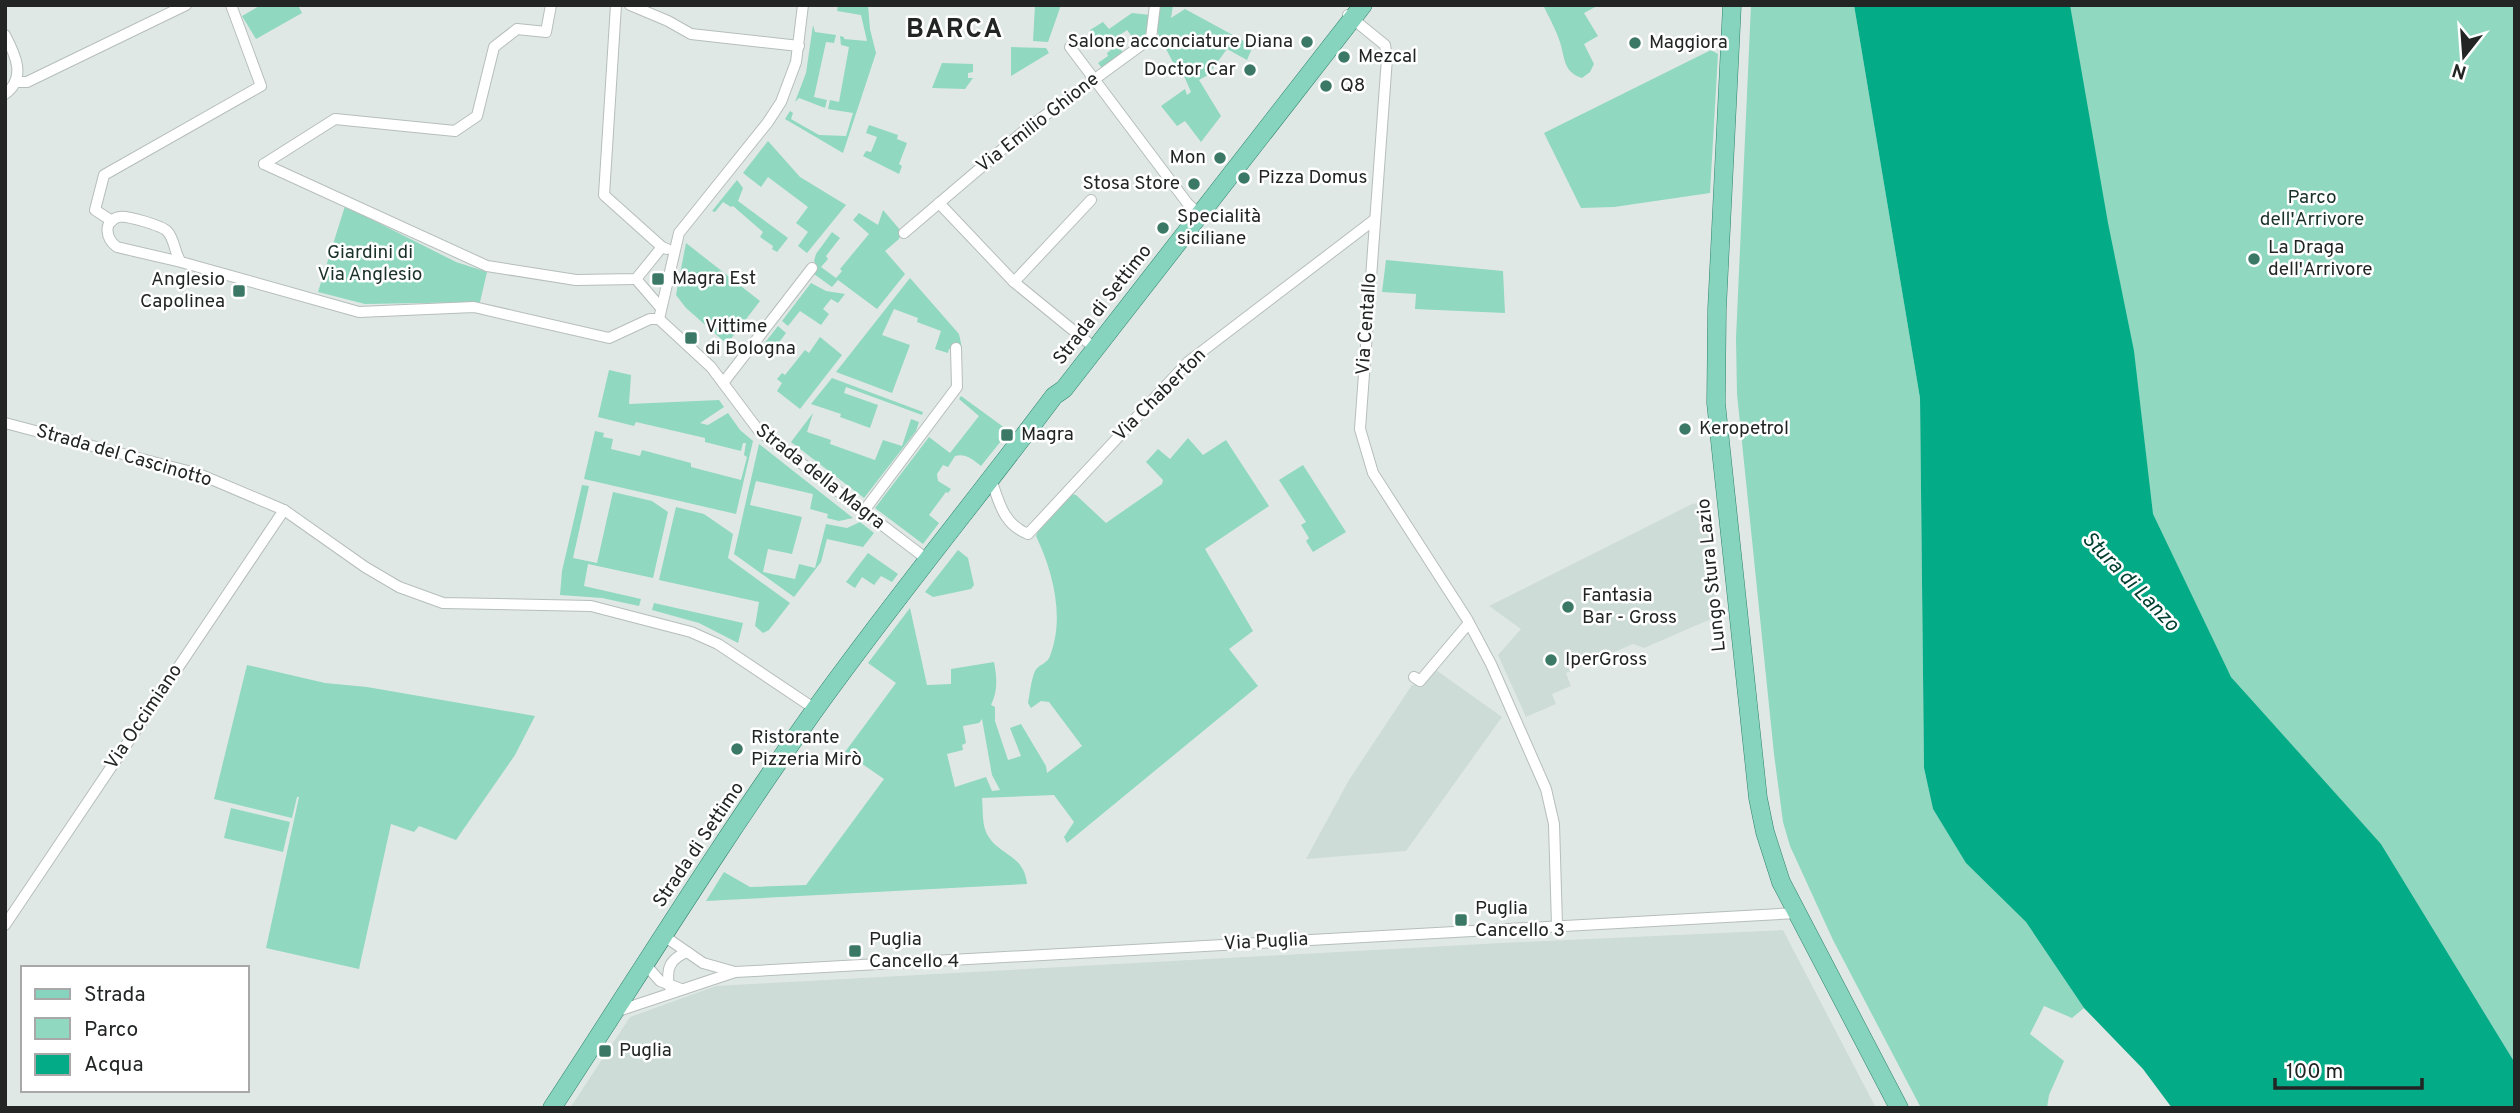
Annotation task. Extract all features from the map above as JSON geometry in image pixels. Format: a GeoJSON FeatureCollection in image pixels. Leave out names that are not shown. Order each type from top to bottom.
{"type":"FeatureCollection","features":[{"type":"Feature","properties":{"kind":"main road","name":"Lungo Stura Lazio"},"geometry":{"type":"LineString","coordinates":[[1732,5],[1716,321],[1716,403],[1758,798],[1779,877],[1899,1108]]}},
{"type":"Feature","properties":{"kind":"main road","name":"Strada di Settimo"},"geometry":{"type":"LineString","coordinates":[[552,1108],[815,709],[1353,11]]}},
{"type":"Feature","properties":{"kind":"street"},"geometry":{"type":"LineString","coordinates":[[15,82],[27,82],[186,5]]}},
{"type":"Feature","properties":{"kind":"street"},"geometry":{"type":"LineString","coordinates":[[112,221],[95,210],[104,175],[261,86],[231,5]]}},
{"type":"Feature","properties":{"kind":"street"},"geometry":{"type":"LineString","coordinates":[[551,5],[546,32],[517,29],[494,47],[477,116],[455,131],[335,118],[264,164],[487,267],[576,280],[636,279],[662,247]]}},
{"type":"Feature","properties":{"kind":"street"},"geometry":{"type":"LineString","coordinates":[[615,5],[604,195],[662,247],[674,251]]}},
{"type":"Feature","properties":{"kind":"street"},"geometry":{"type":"LineString","coordinates":[[629,5],[691,34],[799,46]]}},
{"type":"Feature","properties":{"kind":"street"},"geometry":{"type":"LineString","coordinates":[[112,221],[107,234],[109,241],[117,247],[181,262],[359,312],[474,307],[609,338],[660,314],[679,233],[781,102],[796,62],[803,5]]}},
{"type":"Feature","properties":{"kind":"street","name":"Via Emilio Ghione"},"geometry":{"type":"LineString","coordinates":[[904,233],[1025,130],[1151,38],[1155,5]]}},
{"type":"Feature","properties":{"kind":"street","name":"Via Centallo"},"geometry":{"type":"LineString","coordinates":[[1353,11],[1385,45],[1387,58],[1360,429],[1373,473],[1469,623],[1495,673],[1545,789],[1554,824],[1557,925]]}},
{"type":"Feature","properties":{"kind":"street"},"geometry":{"type":"LineString","coordinates":[[5,35],[17,59],[18,72],[15,82],[5,94]]}},
{"type":"Feature","properties":{"kind":"street"},"geometry":{"type":"LineString","coordinates":[[709,50],[713,36]]}},
{"type":"Feature","properties":{"kind":"street"},"geometry":{"type":"LineString","coordinates":[[1070,47],[1197,212]]}},
{"type":"Feature","properties":{"kind":"street"},"geometry":{"type":"LineString","coordinates":[[1014,282],[1091,200]]}},
{"type":"Feature","properties":{"kind":"street"},"geometry":{"type":"LineString","coordinates":[[939,203],[1014,282],[1092,347]]}},
{"type":"Feature","properties":{"kind":"street"},"geometry":{"type":"LineString","coordinates":[[112,221],[125,217],[166,229],[181,262]]}},
{"type":"Feature","properties":{"kind":"street","name":"Via Chaberton"},"geometry":{"type":"LineString","coordinates":[[991,479],[1005,519],[1028,534],[1188,362],[1374,220]]}},
{"type":"Feature","properties":{"kind":"street"},"geometry":{"type":"LineString","coordinates":[[723,383],[797,291],[812,268]]}},
{"type":"Feature","properties":{"kind":"street","name":"Strada della Magra"},"geometry":{"type":"LineString","coordinates":[[636,279],[660,314],[710,367],[759,432],[928,560]]}},
{"type":"Feature","properties":{"kind":"street"},"geometry":{"type":"LineString","coordinates":[[863,512],[957,387],[956,348]]}},
{"type":"Feature","properties":{"kind":"street","name":"Strada del Cascinotto"},"geometry":{"type":"LineString","coordinates":[[5,424],[200,474],[284,510],[365,567],[399,587],[443,603],[591,606],[669,625],[718,644],[815,709]]}},
{"type":"Feature","properties":{"kind":"street","name":"Via Occimiano"},"geometry":{"type":"LineString","coordinates":[[5,925],[284,510]]}},
{"type":"Feature","properties":{"kind":"street"},"geometry":{"type":"LineString","coordinates":[[1414,677],[1420,681],[1469,623]]}},
{"type":"Feature","properties":{"kind":"street","name":"Via Puglia"},"geometry":{"type":"LineString","coordinates":[[615,1012],[735,972],[1557,925],[1797,914]]}},
{"type":"Feature","properties":{"kind":"street","name":"Via Puglia"},"geometry":{"type":"LineString","coordinates":[[664,936],[703,963],[735,972]]}},
{"type":"Feature","properties":{"kind":"street"},"geometry":{"type":"LineString","coordinates":[[669,986],[669,965],[676,956],[687,952]]}},
{"type":"Feature","properties":{"kind":"street"},"geometry":{"type":"LineString","coordinates":[[645,964],[660,981],[681,989]]}},
{"type":"Feature","properties":{"kind":"shaded area"},"geometry":{"type":"Polygon","coordinates":[[[1705,502],[1718,616],[1644,648],[1633,644],[1566,673],[1571,686],[1552,694],[1556,704],[1526,717],[1498,655],[1521,629],[1489,606],[1692,504],[1705,502]]]}},
{"type":"Feature","properties":{"kind":"shaded area"},"geometry":{"type":"Polygon","coordinates":[[[1436,670],[1502,717],[1406,851],[1306,859],[1349,780],[1412,685],[1423,684],[1436,670]]]}},
{"type":"Feature","properties":{"kind":"shaded area"},"geometry":{"type":"Polygon","coordinates":[[[1783,930],[1876,1108],[570,1108],[630,1017],[716,986],[1783,930]]]}},
{"type":"Feature","properties":{"kind":"green space"},"geometry":{"type":"Polygon","coordinates":[[[261,5],[298,5],[302,13],[256,39],[242,16],[261,5]]]}},
{"type":"Feature","properties":{"kind":"green space"},"geometry":{"type":"Polygon","coordinates":[[[838,5],[868,5],[876,53],[843,153],[785,119],[790,111],[793,113],[791,119],[819,135],[846,136],[853,113],[828,109],[830,100],[839,102],[849,47],[841,45],[840,36],[844,39],[867,41],[861,15],[837,11],[838,5]]]}},
{"type":"Feature","properties":{"kind":"green space"},"geometry":{"type":"Polygon","coordinates":[[[1035,5],[1061,5],[1048,42],[1033,41],[1035,5]]]}},
{"type":"Feature","properties":{"kind":"green space"},"geometry":{"type":"Polygon","coordinates":[[[1158,5],[1173,5],[1171,18],[1185,9],[1253,46],[1247,60],[1227,49],[1208,75],[1199,80],[1221,116],[1201,142],[1185,121],[1177,126],[1161,106],[1185,89],[1187,95],[1191,92],[1181,69],[1177,70],[1155,28],[1158,5]]]}},
{"type":"Feature","properties":{"kind":"green space"},"geometry":{"type":"Polygon","coordinates":[[[1543,5],[1599,5],[1584,13],[1598,36],[1584,44],[1594,64],[1590,72],[1582,78],[1568,68],[1558,37],[1543,5]]]}},
{"type":"Feature","properties":{"kind":"green space"},"geometry":{"type":"Polygon","coordinates":[[[1751,5],[1854,5],[1920,398],[1924,768],[1933,809],[1966,862],[2026,922],[2084,1008],[2072,1018],[2044,1006],[2030,1034],[2064,1061],[2049,1095],[2047,1108],[1921,1108],[1833,940],[1790,846],[1783,822],[1737,394],[1736,338],[1751,5]]]}},
{"type":"Feature","properties":{"kind":"green space","name":"Parco dell'Arrivore"},"geometry":{"type":"Polygon","coordinates":[[[2024,5],[2515,5],[2515,1063],[2381,844],[2231,677],[2000,290],[2024,5]]]}},
{"type":"Feature","properties":{"kind":"green space"},"geometry":{"type":"Polygon","coordinates":[[[1132,13],[1150,15],[1148,35],[1137,43],[1127,30],[1114,39],[1123,53],[1102,68],[1098,63],[1108,56],[1107,53],[1111,50],[1105,41],[1101,44],[1090,30],[1103,22],[1109,29],[1132,13]]]}},
{"type":"Feature","properties":{"kind":"green space"},"geometry":{"type":"Polygon","coordinates":[[[813,25],[815,32],[836,35],[834,43],[826,42],[814,97],[827,100],[825,108],[799,98],[795,102],[806,73],[813,25]]]}},
{"type":"Feature","properties":{"kind":"green space"},"geometry":{"type":"Polygon","coordinates":[[[1011,47],[1046,48],[1049,53],[1011,76],[1011,47]]]}},
{"type":"Feature","properties":{"kind":"green space"},"geometry":{"type":"Polygon","coordinates":[[[1711,50],[1718,54],[1710,193],[1614,207],[1581,208],[1544,133],[1711,50]]]}},
{"type":"Feature","properties":{"kind":"green space"},"geometry":{"type":"Polygon","coordinates":[[[942,63],[973,64],[973,72],[968,73],[968,78],[973,78],[965,89],[932,88],[942,63]]]}},
{"type":"Feature","properties":{"kind":"green space"},"geometry":{"type":"Polygon","coordinates":[[[869,125],[898,135],[897,139],[907,143],[899,164],[902,166],[899,174],[863,156],[866,151],[871,152],[877,137],[866,133],[869,125]]]}},
{"type":"Feature","properties":{"kind":"green space"},"geometry":{"type":"Polygon","coordinates":[[[768,141],[800,177],[846,205],[807,253],[798,246],[808,232],[796,223],[808,207],[768,177],[761,187],[743,173],[768,141]]]}},
{"type":"Feature","properties":{"kind":"green space"},"geometry":{"type":"Polygon","coordinates":[[[737,180],[743,188],[738,201],[788,238],[777,252],[760,237],[763,232],[733,206],[723,202],[715,212],[712,211],[737,180]]]}},
{"type":"Feature","properties":{"kind":"green space","name":"Giardini di Via Anglesio"},"geometry":{"type":"Polygon","coordinates":[[[345,206],[456,262],[487,272],[480,302],[365,304],[318,292],[345,206]]]}},
{"type":"Feature","properties":{"kind":"green space"},"geometry":{"type":"Polygon","coordinates":[[[883,210],[901,231],[899,239],[885,251],[905,274],[877,309],[838,280],[832,287],[814,274],[818,268],[814,261],[832,232],[840,238],[821,267],[836,278],[842,271],[840,269],[869,234],[853,220],[859,213],[878,225],[883,210]]]}},
{"type":"Feature","properties":{"kind":"green space"},"geometry":{"type":"Polygon","coordinates":[[[686,243],[760,301],[727,344],[686,308],[676,295],[686,243]]]}},
{"type":"Feature","properties":{"kind":"green space"},"geometry":{"type":"Polygon","coordinates":[[[1386,260],[1503,271],[1505,313],[1415,309],[1416,294],[1382,292],[1386,260]]]}},
{"type":"Feature","properties":{"kind":"green space"},"geometry":{"type":"Polygon","coordinates":[[[910,278],[959,334],[962,348],[949,349],[948,353],[935,349],[941,331],[894,309],[882,335],[910,345],[892,393],[836,372],[910,278]]]}},
{"type":"Feature","properties":{"kind":"green space"},"geometry":{"type":"Polygon","coordinates":[[[811,283],[826,291],[845,294],[838,303],[831,299],[823,309],[829,314],[821,325],[800,311],[788,326],[782,321],[811,283]]]}},
{"type":"Feature","properties":{"kind":"green space"},"geometry":{"type":"Polygon","coordinates":[[[778,326],[786,333],[769,356],[760,349],[778,326]]]}},
{"type":"Feature","properties":{"kind":"green space"},"geometry":{"type":"Polygon","coordinates":[[[820,337],[842,355],[800,409],[777,391],[782,383],[777,379],[782,373],[785,375],[805,350],[809,353],[820,337]]]}},
{"type":"Feature","properties":{"kind":"green space"},"geometry":{"type":"Polygon","coordinates":[[[609,370],[631,375],[629,404],[719,400],[724,407],[700,423],[708,425],[728,413],[740,430],[753,441],[736,514],[584,479],[595,431],[604,433],[603,437],[613,439],[611,449],[640,456],[642,450],[741,480],[747,457],[744,455],[746,443],[743,443],[741,451],[705,442],[705,438],[636,422],[634,426],[598,417],[609,370]]]}},
{"type":"Feature","properties":{"kind":"green space"},"geometry":{"type":"Polygon","coordinates":[[[832,378],[923,412],[922,415],[846,387],[844,393],[878,405],[870,428],[811,404],[832,378]]]}},
{"type":"Feature","properties":{"kind":"green space"},"geometry":{"type":"Polygon","coordinates":[[[961,396],[1009,431],[981,466],[963,455],[955,456],[948,467],[943,465],[937,474],[938,481],[951,489],[929,515],[939,523],[923,544],[875,508],[929,437],[950,453],[979,416],[959,399],[961,396]]]}},
{"type":"Feature","properties":{"kind":"green space"},"geometry":{"type":"Polygon","coordinates":[[[813,413],[807,432],[831,440],[830,444],[875,460],[883,440],[902,446],[911,419],[919,422],[916,431],[864,498],[791,442],[813,413]]]}},
{"type":"Feature","properties":{"kind":"green space"},"geometry":{"type":"Polygon","coordinates":[[[1188,438],[1203,455],[1226,440],[1269,506],[1205,549],[1253,631],[1229,649],[1258,686],[1067,843],[1064,837],[1074,822],[1054,795],[982,798],[986,832],[997,846],[1021,866],[1027,884],[706,901],[724,872],[750,887],[806,885],[884,779],[845,752],[896,683],[868,663],[910,608],[927,685],[951,684],[951,669],[994,662],[996,684],[991,705],[995,707],[995,721],[1008,760],[1021,756],[1010,728],[1021,724],[1046,766],[1047,773],[1082,746],[1049,702],[1041,701],[1031,708],[1028,703],[1034,675],[1050,656],[1057,626],[1052,580],[1036,536],[1039,529],[1072,494],[1106,523],[1162,484],[1163,480],[1146,462],[1158,449],[1170,459],[1188,438]],[[982,719],[979,723],[963,726],[966,743],[962,745],[963,750],[947,754],[955,787],[986,777],[992,791],[1000,790],[992,775],[982,719]]]}},
{"type":"Feature","properties":{"kind":"green space"},"geometry":{"type":"Polygon","coordinates":[[[759,444],[853,518],[839,521],[827,518],[828,514],[810,509],[813,494],[756,481],[750,505],[802,517],[792,554],[768,549],[763,572],[795,579],[799,564],[815,568],[826,524],[847,528],[860,522],[874,533],[863,547],[827,539],[821,562],[794,597],[734,554],[759,444]]]}},
{"type":"Feature","properties":{"kind":"green space"},"geometry":{"type":"Polygon","coordinates":[[[1303,465],[1346,532],[1313,552],[1301,525],[1306,522],[1279,480],[1303,465]]]}},
{"type":"Feature","properties":{"kind":"green space"},"geometry":{"type":"Polygon","coordinates":[[[582,485],[589,486],[573,558],[597,563],[613,492],[652,501],[668,512],[653,578],[588,564],[584,586],[641,599],[639,606],[602,598],[560,595],[562,571],[582,485]]]}},
{"type":"Feature","properties":{"kind":"green space"},"geometry":{"type":"Polygon","coordinates":[[[676,507],[704,514],[733,534],[728,558],[790,603],[769,630],[763,633],[755,626],[759,602],[659,580],[676,507]]]}},
{"type":"Feature","properties":{"kind":"green space"},"geometry":{"type":"Polygon","coordinates":[[[958,550],[968,558],[974,585],[971,589],[933,597],[925,592],[958,550]]]}},
{"type":"Feature","properties":{"kind":"green space"},"geometry":{"type":"Polygon","coordinates":[[[868,553],[898,574],[892,582],[881,576],[874,585],[862,577],[855,588],[846,582],[868,553]]]}},
{"type":"Feature","properties":{"kind":"green space"},"geometry":{"type":"Polygon","coordinates":[[[654,603],[743,623],[738,643],[699,623],[652,610],[654,603]]]}},
{"type":"Feature","properties":{"kind":"green space"},"geometry":{"type":"Polygon","coordinates":[[[247,665],[325,683],[367,687],[535,716],[515,755],[456,840],[419,826],[414,832],[391,824],[359,969],[266,948],[299,797],[292,818],[214,799],[247,665]]]}},
{"type":"Feature","properties":{"kind":"green space"},"geometry":{"type":"Polygon","coordinates":[[[231,808],[290,822],[283,852],[224,838],[231,808]]]}},
{"type":"Feature","properties":{"kind":"water","name":"Stura di Lanzo"},"geometry":{"type":"Polygon","coordinates":[[[1854,5],[2070,5],[2108,223],[2134,351],[2153,514],[2231,677],[2381,844],[2515,1063],[2515,1108],[2172,1108],[2143,1069],[2084,1008],[2026,922],[1966,863],[1933,809],[1924,768],[1920,398],[1854,5]]]}},
{"type":"Feature","properties":{"kind":"place","name":"Salone acconciature Diana"},"geometry":{"type":"Point","coordinates":[1307,42]}},
{"type":"Feature","properties":{"kind":"place","name":"Maggiora"},"geometry":{"type":"Point","coordinates":[1635,43]}},
{"type":"Feature","properties":{"kind":"place","name":"Mezcal"},"geometry":{"type":"Point","coordinates":[1344,57]}},
{"type":"Feature","properties":{"kind":"place","name":"Doctor Car"},"geometry":{"type":"Point","coordinates":[1250,70]}},
{"type":"Feature","properties":{"kind":"place","name":"Q8"},"geometry":{"type":"Point","coordinates":[1326,86]}},
{"type":"Feature","properties":{"kind":"place","name":"Mon"},"geometry":{"type":"Point","coordinates":[1220,158]}},
{"type":"Feature","properties":{"kind":"place","name":"Pizza Domus"},"geometry":{"type":"Point","coordinates":[1244,178]}},
{"type":"Feature","properties":{"kind":"place","name":"Stosa Store"},"geometry":{"type":"Point","coordinates":[1194,184]}},
{"type":"Feature","properties":{"kind":"place","name":"Specialità siciliane"},"geometry":{"type":"Point","coordinates":[1163,228]}},
{"type":"Feature","properties":{"kind":"place","name":"La Draga dell'Arrivore"},"geometry":{"type":"Point","coordinates":[2254,259]}},
{"type":"Feature","properties":{"kind":"place","name":"Magra Est"},"geometry":{"type":"Point","coordinates":[658,279]}},
{"type":"Feature","properties":{"kind":"place","name":"Anglesio Capolinea"},"geometry":{"type":"Point","coordinates":[239,291]}},
{"type":"Feature","properties":{"kind":"place","name":"Vittime di Bologna"},"geometry":{"type":"Point","coordinates":[691,338]}},
{"type":"Feature","properties":{"kind":"place","name":"Keropetrol"},"geometry":{"type":"Point","coordinates":[1685,429]}},
{"type":"Feature","properties":{"kind":"place","name":"Magra"},"geometry":{"type":"Point","coordinates":[1007,435]}},
{"type":"Feature","properties":{"kind":"place","name":"Fantasia Bar - Gross"},"geometry":{"type":"Point","coordinates":[1568,607]}},
{"type":"Feature","properties":{"kind":"place","name":"IperGross"},"geometry":{"type":"Point","coordinates":[1551,660]}},
{"type":"Feature","properties":{"kind":"place","name":"Ristorante Pizzeria Mirò"},"geometry":{"type":"Point","coordinates":[737,749]}},
{"type":"Feature","properties":{"kind":"place","name":"Puglia Cancello 3"},"geometry":{"type":"Point","coordinates":[1461,920]}},
{"type":"Feature","properties":{"kind":"place","name":"Puglia Cancello 4"},"geometry":{"type":"Point","coordinates":[855,951]}},
{"type":"Feature","properties":{"kind":"place","name":"Puglia"},"geometry":{"type":"Point","coordinates":[605,1051]}},
{"type":"Feature","properties":{"kind":"district","name":"BARCA"},"geometry":{"type":"Point","coordinates":[955,30]}}]}
